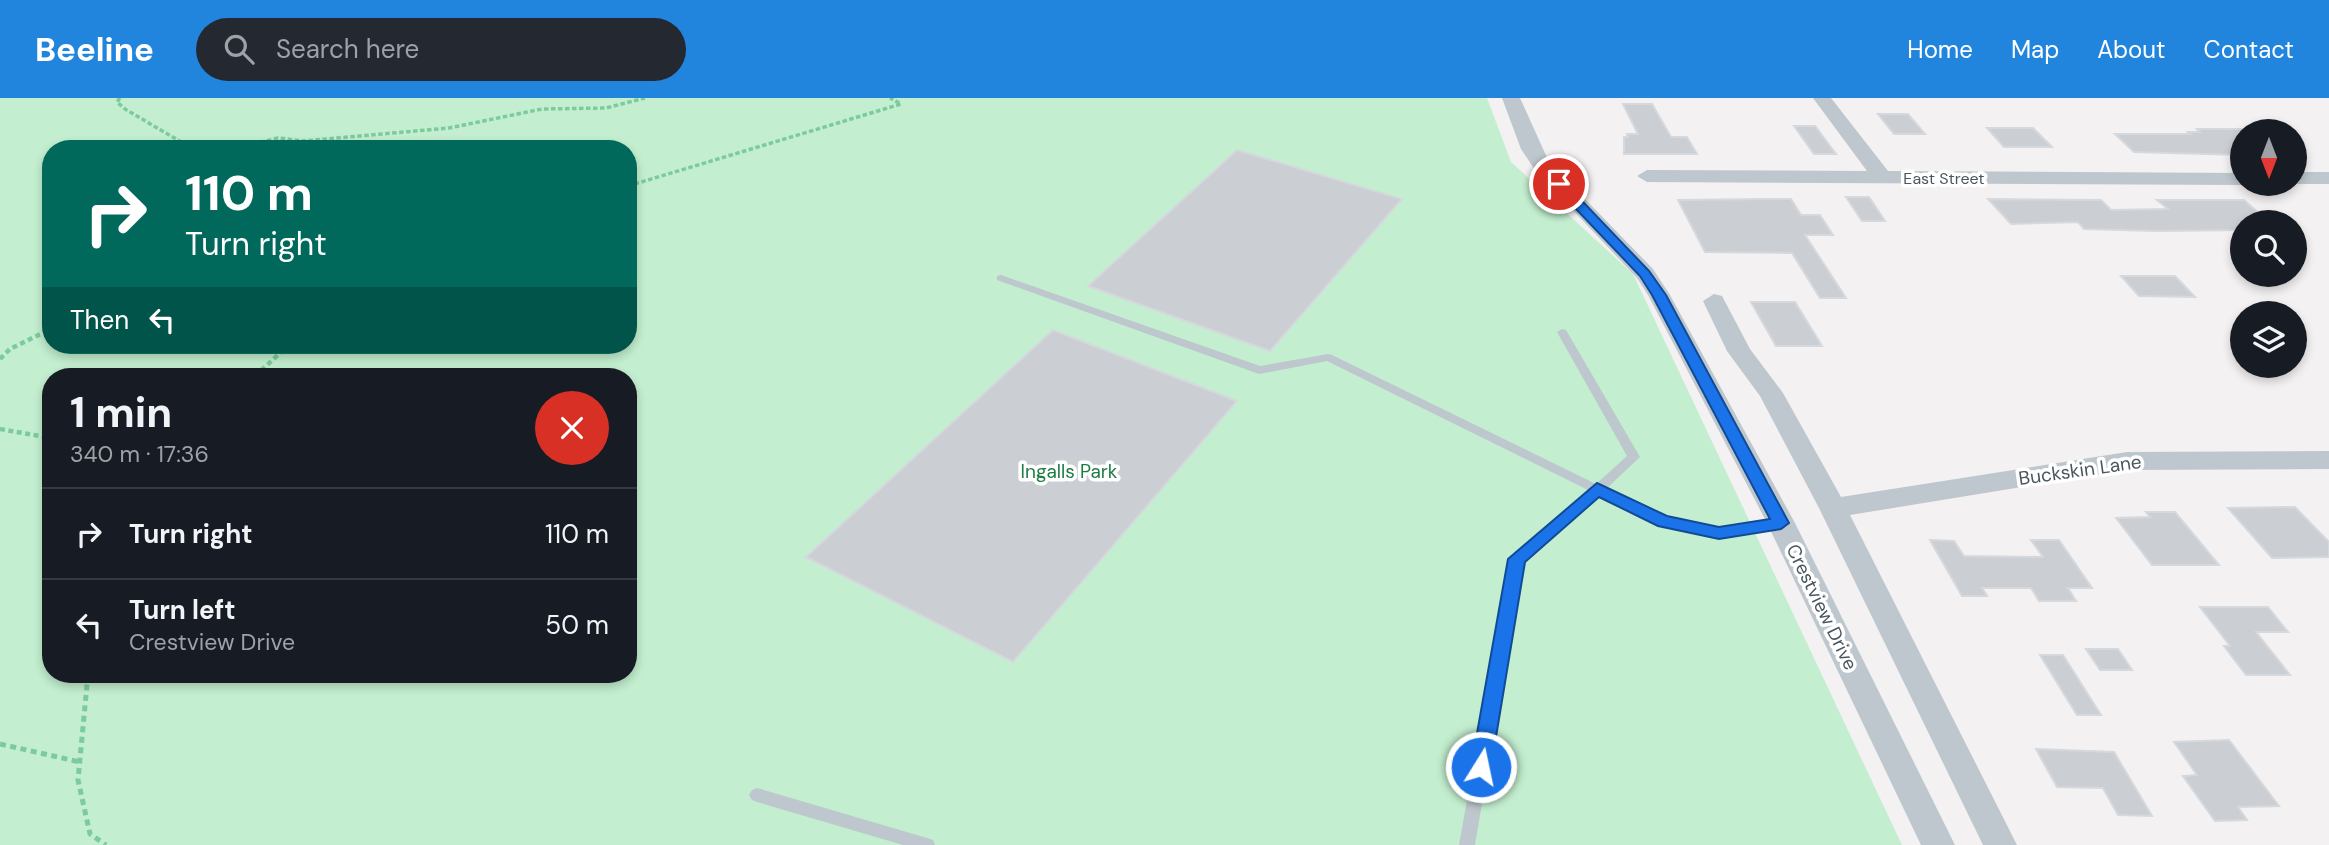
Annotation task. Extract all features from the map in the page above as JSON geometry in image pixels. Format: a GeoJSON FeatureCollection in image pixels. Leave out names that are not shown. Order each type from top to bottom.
{"type":"FeatureCollection","features":[{"type":"Feature","properties":{"kind":"street","name":"Crestview Drive"},"geometry":{"type":"LineString","coordinates":[[1511,98],[1531,149],[1542,166],[1645,274],[1659,295],[1781,523],[1938,845]]}},
{"type":"Feature","properties":{"kind":"street"},"geometry":{"type":"LineString","coordinates":[[1822,98],[1882,177]]}},
{"type":"Feature","properties":{"kind":"street","name":"East Street"},"geometry":{"type":"LineString","coordinates":[[1647,176],[2230,178]]}},
{"type":"Feature","properties":{"kind":"street"},"geometry":{"type":"LineString","coordinates":[[2307,178],[2329,178]]}},
{"type":"Feature","properties":{"kind":"street"},"geometry":{"type":"LineString","coordinates":[[1714,301],[1739,351],[1771,393],[1833,508],[2000,845]]}},
{"type":"Feature","properties":{"kind":"street","name":"Buckskin Lane"},"geometry":{"type":"LineString","coordinates":[[1833,508],[2127,461],[2329,460]]}},
{"type":"Feature","properties":{"kind":"lane"},"geometry":{"type":"LineString","coordinates":[[1001,278],[1259,370],[1328,357],[1663,522],[1719,533],[1781,523]]}},
{"type":"Feature","properties":{"kind":"lane"},"geometry":{"type":"LineString","coordinates":[[1467,845],[1517,559],[1634,457],[1562,332]]}},
{"type":"Feature","properties":{"kind":"lane"},"geometry":{"type":"LineString","coordinates":[[757,795],[927,845]]}},
{"type":"Feature","properties":{"kind":"path"},"geometry":{"type":"LineString","coordinates":[[120,98],[117,102],[125,109],[178,140]]}},
{"type":"Feature","properties":{"kind":"path"},"geometry":{"type":"LineString","coordinates":[[315,140],[449,128],[542,109],[606,108],[645,98]]}},
{"type":"Feature","properties":{"kind":"path"},"geometry":{"type":"LineString","coordinates":[[637,183],[901,104],[890,98]]}},
{"type":"Feature","properties":{"kind":"path"},"geometry":{"type":"LineString","coordinates":[[270,140],[301,140]]}},
{"type":"Feature","properties":{"kind":"path"},"geometry":{"type":"LineString","coordinates":[[0,359],[10,349],[42,333]]}},
{"type":"Feature","properties":{"kind":"path"},"geometry":{"type":"LineString","coordinates":[[265,368],[279,354]]}},
{"type":"Feature","properties":{"kind":"path"},"geometry":{"type":"LineString","coordinates":[[0,429],[42,436]]}},
{"type":"Feature","properties":{"kind":"path"},"geometry":{"type":"LineString","coordinates":[[87,683],[78,780],[90,834],[106,845]]}},
{"type":"Feature","properties":{"kind":"path"},"geometry":{"type":"LineString","coordinates":[[0,744],[80,762]]}},
{"type":"Feature","properties":{"kind":"green space","name":"Ingalls Park"},"geometry":{"type":"Polygon","coordinates":[[[0,98],[1487,98],[1511,162],[1633,274],[1902,845],[0,845],[0,98]]]}},
{"type":"Feature","properties":{"kind":"building"},"geometry":{"type":"Polygon","coordinates":[[[1623,104],[1652,104],[1671,137],[1687,137],[1697,154],[1624,154],[1624,137],[1628,137],[1627,134],[1638,134],[1623,104]]]}},
{"type":"Feature","properties":{"kind":"building"},"geometry":{"type":"Polygon","coordinates":[[[1878,114],[1908,114],[1925,134],[1894,134],[1878,114]]]}},
{"type":"Feature","properties":{"kind":"building"},"geometry":{"type":"Polygon","coordinates":[[[1794,126],[1815,126],[1836,154],[1814,154],[1794,126]]]}},
{"type":"Feature","properties":{"kind":"building"},"geometry":{"type":"Polygon","coordinates":[[[1987,128],[2033,128],[2052,147],[2004,147],[1987,128]]]}},
{"type":"Feature","properties":{"kind":"building"},"geometry":{"type":"Polygon","coordinates":[[[2197,129],[2230,129],[2230,155],[2134,152],[2115,134],[2190,134],[2188,132],[2200,132],[2197,129]]]}},
{"type":"Feature","properties":{"kind":"building"},"geometry":{"type":"Polygon","coordinates":[[[1237,150],[1402,199],[1270,351],[1088,286],[1237,150]]]}},
{"type":"Feature","properties":{"kind":"building"},"geometry":{"type":"Polygon","coordinates":[[[1846,197],[1869,197],[1885,221],[1862,221],[1846,197]]]}},
{"type":"Feature","properties":{"kind":"building"},"geometry":{"type":"Polygon","coordinates":[[[1791,199],[1801,215],[1820,215],[1833,235],[1805,235],[1846,298],[1820,298],[1792,253],[1705,252],[1678,200],[1791,199]]]}},
{"type":"Feature","properties":{"kind":"building"},"geometry":{"type":"Polygon","coordinates":[[[1988,199],[2101,200],[2111,210],[2168,209],[2157,200],[2244,200],[2255,210],[2230,210],[2230,230],[2084,229],[2078,222],[2011,224],[1988,199]]]}},
{"type":"Feature","properties":{"kind":"building"},"geometry":{"type":"Polygon","coordinates":[[[2121,276],[2175,276],[2195,297],[2139,296],[2121,276]]]}},
{"type":"Feature","properties":{"kind":"building"},"geometry":{"type":"Polygon","coordinates":[[[1751,302],[1795,302],[1822,346],[1776,346],[1751,302]]]}},
{"type":"Feature","properties":{"kind":"building"},"geometry":{"type":"Polygon","coordinates":[[[1053,330],[1237,401],[1013,662],[806,557],[1053,330]]]}},
{"type":"Feature","properties":{"kind":"building"},"geometry":{"type":"Polygon","coordinates":[[[2295,507],[2329,542],[2329,557],[2272,558],[2228,508],[2295,507]]]}},
{"type":"Feature","properties":{"kind":"building"},"geometry":{"type":"Polygon","coordinates":[[[2146,512],[2175,512],[2219,565],[2152,565],[2116,518],[2150,517],[2146,512]]]}},
{"type":"Feature","properties":{"kind":"building"},"geometry":{"type":"Polygon","coordinates":[[[1930,540],[1954,541],[1964,556],[2043,557],[2031,540],[2059,540],[2092,588],[2068,588],[2076,601],[2039,601],[2031,588],[1982,588],[1987,596],[1962,596],[1930,540]]]}},
{"type":"Feature","properties":{"kind":"building"},"geometry":{"type":"Polygon","coordinates":[[[2200,607],[2268,607],[2288,632],[2256,632],[2290,675],[2246,675],[2224,646],[2230,646],[2200,607]]]}},
{"type":"Feature","properties":{"kind":"building"},"geometry":{"type":"Polygon","coordinates":[[[2086,649],[2118,649],[2132,670],[2100,670],[2086,649]]]}},
{"type":"Feature","properties":{"kind":"building"},"geometry":{"type":"Polygon","coordinates":[[[2040,655],[2063,655],[2101,715],[2077,715],[2040,655]]]}},
{"type":"Feature","properties":{"kind":"building"},"geometry":{"type":"Polygon","coordinates":[[[2229,740],[2279,806],[2238,807],[2247,820],[2215,821],[2183,776],[2197,775],[2174,742],[2229,740]]]}},
{"type":"Feature","properties":{"kind":"building"},"geometry":{"type":"Polygon","coordinates":[[[2036,749],[2114,752],[2152,816],[2118,815],[2103,788],[2057,787],[2036,749]]]}},
{"type":"Feature","properties":{"kind":"route"},"geometry":{"type":"LineString","coordinates":[[1481,767],[1517,559],[1597,489],[1663,522],[1719,533],[1781,523],[1659,295],[1645,274],[1559,184]]}}]}
